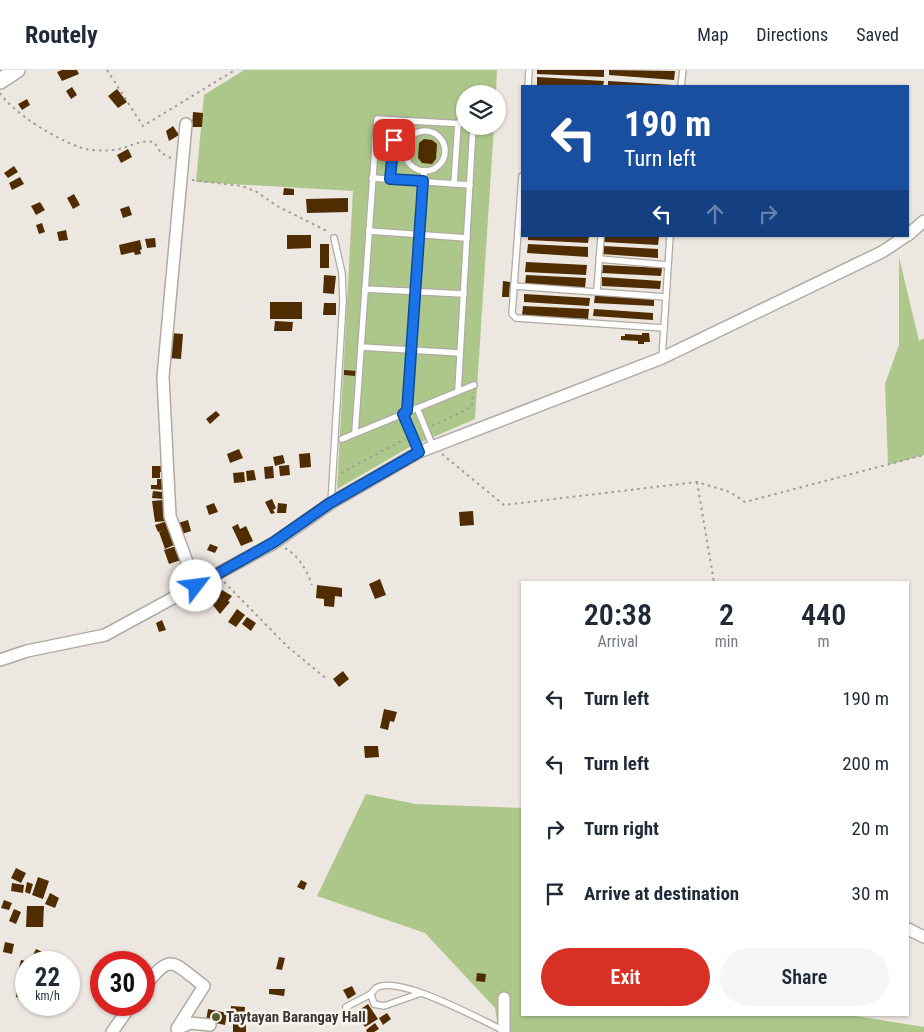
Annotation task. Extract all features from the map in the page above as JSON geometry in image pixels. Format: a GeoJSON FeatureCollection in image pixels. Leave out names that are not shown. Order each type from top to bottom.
{"type":"FeatureCollection","features":[{"type":"Feature","properties":{"kind":"street"},"geometry":{"type":"LineString","coordinates":[[0,81],[16,70]]}},
{"type":"Feature","properties":{"kind":"street"},"geometry":{"type":"LineString","coordinates":[[186,124],[163,377],[170,516],[196,586]]}},
{"type":"Feature","properties":{"kind":"street"},"geometry":{"type":"LineString","coordinates":[[909,234],[924,221]]}},
{"type":"Feature","properties":{"kind":"street"},"geometry":{"type":"LineString","coordinates":[[0,660],[27,651],[105,635],[274,542],[330,503],[419,452],[662,358],[882,252],[905,237]]}},
{"type":"Feature","properties":{"kind":"street"},"geometry":{"type":"LineString","coordinates":[[909,930],[924,937]]}},
{"type":"Feature","properties":{"kind":"street"},"geometry":{"type":"LineString","coordinates":[[155,973],[159,968],[167,964],[175,964],[204,986],[176,1030]]}},
{"type":"Feature","properties":{"kind":"street"},"geometry":{"type":"LineString","coordinates":[[504,998],[504,1031]]}},
{"type":"Feature","properties":{"kind":"street"},"geometry":{"type":"LineString","coordinates":[[112,1032],[123,1016]]}},
{"type":"Feature","properties":{"kind":"street"},"geometry":{"type":"LineString","coordinates":[[176,1030],[190,1022],[210,1025]]}},
{"type":"Feature","properties":{"kind":"lane"},"geometry":{"type":"LineString","coordinates":[[528,85],[529,70]]}},
{"type":"Feature","properties":{"kind":"lane"},"geometry":{"type":"LineString","coordinates":[[681,85],[682,70]]}},
{"type":"Feature","properties":{"kind":"lane"},"geometry":{"type":"LineString","coordinates":[[355,433],[377,118],[456,123]]}},
{"type":"Feature","properties":{"kind":"lane"},"geometry":{"type":"LineString","coordinates":[[390,179],[396,120]]}},
{"type":"Feature","properties":{"kind":"lane"},"geometry":{"type":"LineString","coordinates":[[426,121],[426,130]]}},
{"type":"Feature","properties":{"kind":"lane"},"geometry":{"type":"LineString","coordinates":[[426,130],[442,139],[445,152],[441,163],[436,168],[424,171],[412,166],[408,162],[405,150],[409,138],[420,131],[426,130]]}},
{"type":"Feature","properties":{"kind":"lane"},"geometry":{"type":"LineString","coordinates":[[454,184],[460,135]]}},
{"type":"Feature","properties":{"kind":"lane"},"geometry":{"type":"LineString","coordinates":[[458,391],[473,135]]}},
{"type":"Feature","properties":{"kind":"lane"},"geometry":{"type":"LineString","coordinates":[[419,452],[405,412],[416,292],[424,171]]}},
{"type":"Feature","properties":{"kind":"lane"},"geometry":{"type":"LineString","coordinates":[[372,178],[470,185]]}},
{"type":"Feature","properties":{"kind":"lane"},"geometry":{"type":"LineString","coordinates":[[521,223],[512,314],[516,318],[664,328]]}},
{"type":"Feature","properties":{"kind":"lane"},"geometry":{"type":"LineString","coordinates":[[369,231],[467,238]]}},
{"type":"Feature","properties":{"kind":"lane"},"geometry":{"type":"LineString","coordinates":[[597,291],[601,237]]}},
{"type":"Feature","properties":{"kind":"lane"},"geometry":{"type":"LineString","coordinates":[[662,358],[670,237]]}},
{"type":"Feature","properties":{"kind":"lane"},"geometry":{"type":"LineString","coordinates":[[330,503],[343,301],[342,273],[334,238]]}},
{"type":"Feature","properties":{"kind":"lane"},"geometry":{"type":"LineString","coordinates":[[600,259],[668,265]]}},
{"type":"Feature","properties":{"kind":"lane"},"geometry":{"type":"LineString","coordinates":[[514,286],[666,296]]}},
{"type":"Feature","properties":{"kind":"lane"},"geometry":{"type":"LineString","coordinates":[[365,289],[464,294]]}},
{"type":"Feature","properties":{"kind":"lane"},"geometry":{"type":"LineString","coordinates":[[361,347],[460,353]]}},
{"type":"Feature","properties":{"kind":"lane"},"geometry":{"type":"LineString","coordinates":[[342,439],[474,385]]}},
{"type":"Feature","properties":{"kind":"lane"},"geometry":{"type":"LineString","coordinates":[[417,408],[432,447]]}},
{"type":"Feature","properties":{"kind":"lane"},"geometry":{"type":"LineString","coordinates":[[346,1007],[371,994],[376,988],[388,985],[446,1001],[504,1031]]}},
{"type":"Feature","properties":{"kind":"lane"},"geometry":{"type":"LineString","coordinates":[[371,994],[374,1004],[384,1006],[421,993]]}},
{"type":"Feature","properties":{"kind":"path"},"geometry":{"type":"LineString","coordinates":[[107,70],[143,126],[235,70]]}},
{"type":"Feature","properties":{"kind":"path"},"geometry":{"type":"LineString","coordinates":[[0,93],[16,111],[79,147],[93,150],[116,150],[136,142],[154,142],[161,153],[177,162],[182,168],[184,176],[194,181],[242,186],[257,192],[276,206],[322,228],[334,238]]}},
{"type":"Feature","properties":{"kind":"path"},"geometry":{"type":"LineString","coordinates":[[425,429],[472,407],[474,385]]}},
{"type":"Feature","properties":{"kind":"path"},"geometry":{"type":"LineString","coordinates":[[341,464],[341,473],[412,435]]}},
{"type":"Feature","properties":{"kind":"path"},"geometry":{"type":"LineString","coordinates":[[432,447],[504,505],[697,482],[730,492],[745,502],[924,455]]}},
{"type":"Feature","properties":{"kind":"path"},"geometry":{"type":"LineString","coordinates":[[697,482],[714,581]]}},
{"type":"Feature","properties":{"kind":"path"},"geometry":{"type":"LineString","coordinates":[[274,542],[293,553],[306,570],[312,585]]}},
{"type":"Feature","properties":{"kind":"path"},"geometry":{"type":"LineString","coordinates":[[217,574],[230,590],[288,647],[328,680]]}},
{"type":"Feature","properties":{"kind":"green space"},"geometry":{"type":"Polygon","coordinates":[[[244,70],[497,70],[496,85],[456,85],[456,135],[493,135],[475,419],[408,448],[337,489],[353,191],[196,182],[204,95],[244,70]]]}},
{"type":"Feature","properties":{"kind":"green space"},"geometry":{"type":"Polygon","coordinates":[[[899,257],[919,341],[924,338],[924,455],[888,465],[885,384],[899,345],[899,257]]]}},
{"type":"Feature","properties":{"kind":"green space"},"geometry":{"type":"Polygon","coordinates":[[[366,794],[416,804],[521,808],[521,1016],[856,1016],[924,1027],[924,1032],[499,1032],[495,1008],[425,933],[317,896],[366,794]]]}},
{"type":"Feature","properties":{"kind":"building"},"geometry":{"type":"Polygon","coordinates":[[[77,70],[79,74],[62,81],[57,72],[77,70]]]}},
{"type":"Feature","properties":{"kind":"building"},"geometry":{"type":"Polygon","coordinates":[[[537,70],[604,70],[604,77],[537,74],[537,70]]]}},
{"type":"Feature","properties":{"kind":"building"},"geometry":{"type":"Polygon","coordinates":[[[609,70],[675,71],[674,80],[609,75],[609,70]]]}},
{"type":"Feature","properties":{"kind":"building"},"geometry":{"type":"Polygon","coordinates":[[[537,77],[604,81],[603,85],[537,85],[537,77]]]}},
{"type":"Feature","properties":{"kind":"building"},"geometry":{"type":"Polygon","coordinates":[[[608,81],[673,85],[608,85],[608,81]]]}},
{"type":"Feature","properties":{"kind":"building"},"geometry":{"type":"Polygon","coordinates":[[[72,87],[77,95],[71,99],[66,91],[72,87]]]}},
{"type":"Feature","properties":{"kind":"building"},"geometry":{"type":"Polygon","coordinates":[[[117,89],[127,102],[118,108],[108,96],[117,89]]]}},
{"type":"Feature","properties":{"kind":"building"},"geometry":{"type":"Polygon","coordinates":[[[27,99],[30,105],[22,110],[18,104],[27,99]]]}},
{"type":"Feature","properties":{"kind":"building"},"geometry":{"type":"Polygon","coordinates":[[[193,112],[203,113],[202,127],[192,127],[193,112]]]}},
{"type":"Feature","properties":{"kind":"building"},"geometry":{"type":"Polygon","coordinates":[[[173,126],[179,135],[169,141],[166,131],[173,126]]]}},
{"type":"Feature","properties":{"kind":"building"},"geometry":{"type":"Polygon","coordinates":[[[424,139],[432,140],[437,144],[436,159],[432,164],[422,163],[418,158],[419,143],[424,139]]]}},
{"type":"Feature","properties":{"kind":"building"},"geometry":{"type":"Polygon","coordinates":[[[128,149],[132,157],[121,163],[117,155],[128,149]]]}},
{"type":"Feature","properties":{"kind":"building"},"geometry":{"type":"Polygon","coordinates":[[[14,166],[18,172],[8,178],[4,173],[14,166]]]}},
{"type":"Feature","properties":{"kind":"building"},"geometry":{"type":"Polygon","coordinates":[[[20,177],[24,184],[12,190],[9,183],[20,177]]]}},
{"type":"Feature","properties":{"kind":"building"},"geometry":{"type":"Polygon","coordinates":[[[284,188],[294,189],[294,195],[283,195],[284,188]]]}},
{"type":"Feature","properties":{"kind":"building"},"geometry":{"type":"Polygon","coordinates":[[[74,194],[80,205],[73,209],[67,198],[74,194]]]}},
{"type":"Feature","properties":{"kind":"building"},"geometry":{"type":"Polygon","coordinates":[[[348,198],[348,212],[307,213],[306,199],[348,198]]]}},
{"type":"Feature","properties":{"kind":"building"},"geometry":{"type":"Polygon","coordinates":[[[40,202],[45,210],[36,215],[31,206],[40,202]]]}},
{"type":"Feature","properties":{"kind":"building"},"geometry":{"type":"Polygon","coordinates":[[[129,206],[132,215],[123,218],[120,209],[129,206]]]}},
{"type":"Feature","properties":{"kind":"building"},"geometry":{"type":"Polygon","coordinates":[[[42,223],[45,232],[39,234],[36,225],[42,223]]]}},
{"type":"Feature","properties":{"kind":"building"},"geometry":{"type":"Polygon","coordinates":[[[66,230],[68,240],[59,241],[57,232],[66,230]]]}},
{"type":"Feature","properties":{"kind":"building"},"geometry":{"type":"Polygon","coordinates":[[[287,235],[311,235],[311,248],[287,249],[287,235]]]}},
{"type":"Feature","properties":{"kind":"building"},"geometry":{"type":"Polygon","coordinates":[[[528,237],[589,237],[588,243],[528,240],[528,237]]]}},
{"type":"Feature","properties":{"kind":"building"},"geometry":{"type":"Polygon","coordinates":[[[604,237],[659,237],[658,245],[604,242],[604,237]]]}},
{"type":"Feature","properties":{"kind":"building"},"geometry":{"type":"Polygon","coordinates":[[[155,238],[156,247],[147,248],[145,239],[155,238]]]}},
{"type":"Feature","properties":{"kind":"building"},"geometry":{"type":"Polygon","coordinates":[[[140,240],[141,254],[135,255],[134,252],[121,255],[119,245],[140,240]]]}},
{"type":"Feature","properties":{"kind":"building"},"geometry":{"type":"Polygon","coordinates":[[[320,244],[329,244],[329,268],[320,268],[320,244]]]}},
{"type":"Feature","properties":{"kind":"building"},"geometry":{"type":"Polygon","coordinates":[[[528,244],[588,247],[588,257],[527,253],[528,244]]]}},
{"type":"Feature","properties":{"kind":"building"},"geometry":{"type":"Polygon","coordinates":[[[603,246],[658,249],[658,258],[602,254],[603,246]]]}},
{"type":"Feature","properties":{"kind":"building"},"geometry":{"type":"Polygon","coordinates":[[[526,262],[587,265],[586,275],[525,272],[526,262]]]}},
{"type":"Feature","properties":{"kind":"building"},"geometry":{"type":"Polygon","coordinates":[[[603,265],[662,268],[661,276],[602,273],[603,265]]]}},
{"type":"Feature","properties":{"kind":"building"},"geometry":{"type":"Polygon","coordinates":[[[324,275],[336,276],[334,294],[323,293],[324,275]]]}},
{"type":"Feature","properties":{"kind":"building"},"geometry":{"type":"Polygon","coordinates":[[[526,275],[586,278],[585,288],[525,285],[526,275]]]}},
{"type":"Feature","properties":{"kind":"building"},"geometry":{"type":"Polygon","coordinates":[[[602,277],[661,281],[660,289],[602,286],[602,277]]]}},
{"type":"Feature","properties":{"kind":"building"},"geometry":{"type":"Polygon","coordinates":[[[503,281],[510,282],[509,297],[502,297],[503,281]]]}},
{"type":"Feature","properties":{"kind":"building"},"geometry":{"type":"Polygon","coordinates":[[[524,294],[590,298],[589,306],[524,302],[524,294]]]}},
{"type":"Feature","properties":{"kind":"building"},"geometry":{"type":"Polygon","coordinates":[[[595,295],[654,299],[654,306],[594,303],[595,295]]]}},
{"type":"Feature","properties":{"kind":"building"},"geometry":{"type":"Polygon","coordinates":[[[270,302],[302,302],[302,319],[270,319],[270,302]]]}},
{"type":"Feature","properties":{"kind":"building"},"geometry":{"type":"Polygon","coordinates":[[[324,303],[336,303],[336,315],[323,315],[324,303]]]}},
{"type":"Feature","properties":{"kind":"building"},"geometry":{"type":"Polygon","coordinates":[[[523,306],[589,309],[588,319],[522,316],[523,306]]]}},
{"type":"Feature","properties":{"kind":"building"},"geometry":{"type":"Polygon","coordinates":[[[594,309],[653,313],[653,320],[593,316],[594,309]]]}},
{"type":"Feature","properties":{"kind":"building"},"geometry":{"type":"Polygon","coordinates":[[[275,321],[293,322],[292,331],[274,331],[275,321]]]}},
{"type":"Feature","properties":{"kind":"building"},"geometry":{"type":"Polygon","coordinates":[[[170,333],[183,334],[181,359],[168,358],[170,333]]]}},
{"type":"Feature","properties":{"kind":"building"},"geometry":{"type":"Polygon","coordinates":[[[642,333],[649,333],[650,342],[638,344],[638,341],[621,340],[621,336],[625,336],[625,334],[642,335],[642,333]]]}},
{"type":"Feature","properties":{"kind":"building"},"geometry":{"type":"Polygon","coordinates":[[[344,370],[356,371],[356,376],[344,375],[344,370]]]}},
{"type":"Feature","properties":{"kind":"building"},"geometry":{"type":"Polygon","coordinates":[[[216,411],[220,415],[210,424],[206,419],[216,411]]]}},
{"type":"Feature","properties":{"kind":"building"},"geometry":{"type":"Polygon","coordinates":[[[239,449],[243,458],[230,463],[227,454],[239,449]]]}},
{"type":"Feature","properties":{"kind":"building"},"geometry":{"type":"Polygon","coordinates":[[[310,453],[311,467],[300,468],[299,454],[310,453]]]}},
{"type":"Feature","properties":{"kind":"building"},"geometry":{"type":"Polygon","coordinates":[[[283,455],[285,463],[275,466],[273,457],[283,455]]]}},
{"type":"Feature","properties":{"kind":"building"},"geometry":{"type":"Polygon","coordinates":[[[289,465],[290,475],[280,476],[279,466],[289,465]]]}},
{"type":"Feature","properties":{"kind":"building"},"geometry":{"type":"Polygon","coordinates":[[[152,466],[163,466],[160,478],[152,478],[152,466]]]}},
{"type":"Feature","properties":{"kind":"building"},"geometry":{"type":"Polygon","coordinates":[[[273,466],[274,478],[265,479],[264,467],[273,466]]]}},
{"type":"Feature","properties":{"kind":"building"},"geometry":{"type":"Polygon","coordinates":[[[254,470],[256,480],[247,481],[246,471],[254,470]]]}},
{"type":"Feature","properties":{"kind":"building"},"geometry":{"type":"Polygon","coordinates":[[[244,472],[245,482],[234,483],[233,473],[244,472]]]}},
{"type":"Feature","properties":{"kind":"building"},"geometry":{"type":"Polygon","coordinates":[[[157,479],[164,479],[164,490],[151,489],[151,485],[157,485],[157,479]]]}},
{"type":"Feature","properties":{"kind":"building"},"geometry":{"type":"Polygon","coordinates":[[[153,491],[163,492],[163,499],[152,498],[153,491]]]}},
{"type":"Feature","properties":{"kind":"building"},"geometry":{"type":"Polygon","coordinates":[[[272,499],[276,508],[273,510],[275,513],[271,514],[265,502],[272,499]]]}},
{"type":"Feature","properties":{"kind":"building"},"geometry":{"type":"Polygon","coordinates":[[[164,500],[170,528],[168,529],[174,545],[165,549],[159,532],[164,530],[158,532],[155,525],[167,521],[155,522],[152,501],[164,500]]]}},
{"type":"Feature","properties":{"kind":"building"},"geometry":{"type":"Polygon","coordinates":[[[214,503],[218,512],[209,515],[206,506],[214,503]]]}},
{"type":"Feature","properties":{"kind":"building"},"geometry":{"type":"Polygon","coordinates":[[[278,503],[287,504],[286,513],[277,513],[278,503]]]}},
{"type":"Feature","properties":{"kind":"building"},"geometry":{"type":"Polygon","coordinates":[[[473,511],[474,525],[460,526],[459,512],[473,511]]]}},
{"type":"Feature","properties":{"kind":"building"},"geometry":{"type":"Polygon","coordinates":[[[188,520],[191,531],[182,534],[178,523],[188,520]]]}},
{"type":"Feature","properties":{"kind":"building"},"geometry":{"type":"Polygon","coordinates":[[[238,524],[240,529],[246,526],[253,541],[241,546],[232,527],[238,524]]]}},
{"type":"Feature","properties":{"kind":"building"},"geometry":{"type":"Polygon","coordinates":[[[210,544],[218,547],[215,553],[207,550],[210,544]]]}},
{"type":"Feature","properties":{"kind":"building"},"geometry":{"type":"Polygon","coordinates":[[[176,546],[181,560],[169,564],[164,550],[176,546]]]}},
{"type":"Feature","properties":{"kind":"building"},"geometry":{"type":"Polygon","coordinates":[[[380,579],[386,595],[375,599],[369,584],[380,579]]]}},
{"type":"Feature","properties":{"kind":"building"},"geometry":{"type":"Polygon","coordinates":[[[209,584],[219,594],[211,602],[201,593],[209,584]]]}},
{"type":"Feature","properties":{"kind":"building"},"geometry":{"type":"Polygon","coordinates":[[[317,585],[342,588],[342,597],[335,596],[334,607],[324,606],[324,599],[316,598],[317,585]]]}},
{"type":"Feature","properties":{"kind":"building"},"geometry":{"type":"Polygon","coordinates":[[[222,590],[232,596],[228,601],[230,602],[220,614],[212,604],[222,590]]]}},
{"type":"Feature","properties":{"kind":"building"},"geometry":{"type":"Polygon","coordinates":[[[237,609],[245,615],[236,627],[228,622],[237,609]]]}},
{"type":"Feature","properties":{"kind":"building"},"geometry":{"type":"Polygon","coordinates":[[[247,617],[256,623],[251,631],[242,624],[247,617]]]}},
{"type":"Feature","properties":{"kind":"building"},"geometry":{"type":"Polygon","coordinates":[[[162,620],[166,630],[159,632],[156,623],[162,620]]]}},
{"type":"Feature","properties":{"kind":"building"},"geometry":{"type":"Polygon","coordinates":[[[343,671],[349,679],[339,687],[333,679],[343,671]]]}},
{"type":"Feature","properties":{"kind":"building"},"geometry":{"type":"Polygon","coordinates":[[[384,709],[397,712],[394,722],[390,721],[388,730],[380,728],[384,709]]]}},
{"type":"Feature","properties":{"kind":"building"},"geometry":{"type":"Polygon","coordinates":[[[364,746],[378,746],[379,757],[365,758],[364,746]]]}},
{"type":"Feature","properties":{"kind":"building"},"geometry":{"type":"Polygon","coordinates":[[[16,868],[26,873],[21,883],[11,878],[16,868]]]}},
{"type":"Feature","properties":{"kind":"building"},"geometry":{"type":"Polygon","coordinates":[[[38,877],[49,881],[43,899],[32,895],[38,877]]]}},
{"type":"Feature","properties":{"kind":"building"},"geometry":{"type":"Polygon","coordinates":[[[301,880],[307,883],[304,890],[297,887],[301,880]]]}},
{"type":"Feature","properties":{"kind":"building"},"geometry":{"type":"Polygon","coordinates":[[[27,882],[33,884],[30,894],[25,892],[27,882]]]}},
{"type":"Feature","properties":{"kind":"building"},"geometry":{"type":"Polygon","coordinates":[[[12,883],[24,885],[23,893],[11,891],[12,883]]]}},
{"type":"Feature","properties":{"kind":"building"},"geometry":{"type":"Polygon","coordinates":[[[50,893],[59,898],[55,908],[45,904],[50,893]]]}},
{"type":"Feature","properties":{"kind":"building"},"geometry":{"type":"Polygon","coordinates":[[[4,900],[12,903],[9,910],[1,908],[4,900]]]}},
{"type":"Feature","properties":{"kind":"building"},"geometry":{"type":"Polygon","coordinates":[[[27,906],[44,906],[43,927],[26,927],[27,906]]]}},
{"type":"Feature","properties":{"kind":"building"},"geometry":{"type":"Polygon","coordinates":[[[14,909],[21,912],[16,924],[9,921],[14,909]]]}},
{"type":"Feature","properties":{"kind":"building"},"geometry":{"type":"Polygon","coordinates":[[[5,942],[14,944],[12,954],[3,952],[5,942]]]}},
{"type":"Feature","properties":{"kind":"building"},"geometry":{"type":"Polygon","coordinates":[[[279,957],[285,958],[282,970],[276,969],[279,957]]]}},
{"type":"Feature","properties":{"kind":"building"},"geometry":{"type":"Polygon","coordinates":[[[477,973],[486,974],[485,982],[476,981],[477,973]]]}},
{"type":"Feature","properties":{"kind":"building"},"geometry":{"type":"Polygon","coordinates":[[[352,986],[356,994],[348,999],[343,990],[352,986]]]}},
{"type":"Feature","properties":{"kind":"building"},"geometry":{"type":"Polygon","coordinates":[[[269,989],[285,989],[284,996],[269,994],[269,989]]]}},
{"type":"Feature","properties":{"kind":"building"},"geometry":{"type":"Polygon","coordinates":[[[368,1004],[378,1019],[365,1027],[355,1013],[368,1004]]]}},
{"type":"Feature","properties":{"kind":"building"},"geometry":{"type":"Polygon","coordinates":[[[231,1006],[245,1007],[244,1021],[230,1020],[231,1006]]]}},
{"type":"Feature","properties":{"kind":"building","name":"Taytayan Barangay Hall"},"geometry":{"type":"Polygon","coordinates":[[[208,1009],[227,1013],[225,1025],[206,1021],[208,1009]]]}},
{"type":"Feature","properties":{"kind":"building"},"geometry":{"type":"Polygon","coordinates":[[[387,1013],[391,1019],[383,1025],[379,1018],[387,1013]]]}},
{"type":"Feature","properties":{"kind":"building"},"geometry":{"type":"Polygon","coordinates":[[[375,1023],[379,1029],[374,1032],[367,1032],[366,1030],[375,1023]]]}},
{"type":"Feature","properties":{"kind":"building"},"geometry":{"type":"Polygon","coordinates":[[[233,1024],[246,1024],[246,1032],[233,1032],[233,1024]]]}},
{"type":"Feature","properties":{"kind":"place","name":"Taytayan Barangay Hall"},"geometry":{"type":"Point","coordinates":[216,1017]}},
{"type":"Feature","properties":{"kind":"route"},"geometry":{"type":"LineString","coordinates":[[196,586],[274,542],[330,503],[419,452],[403,414],[407,411],[423,181],[390,179],[394,140]]}}]}
